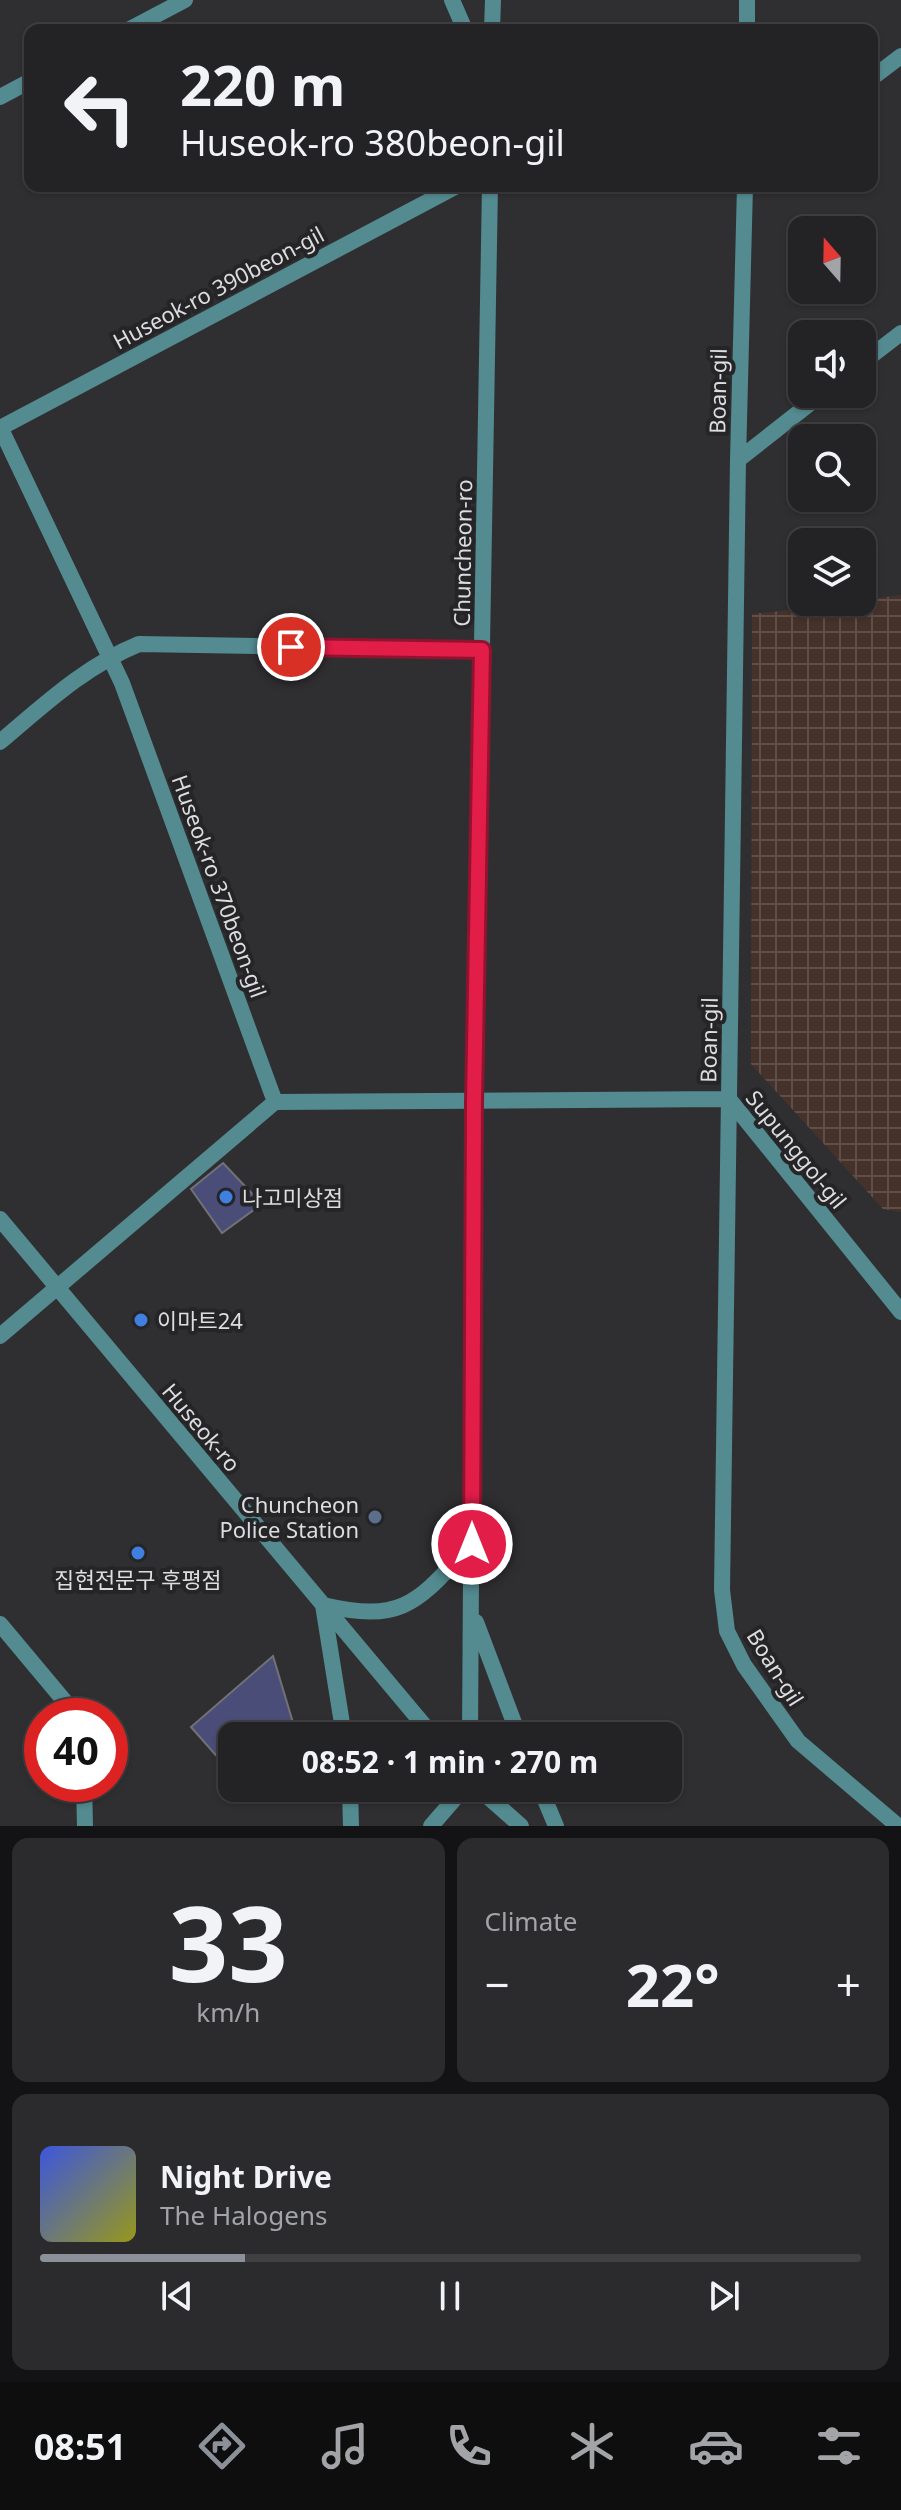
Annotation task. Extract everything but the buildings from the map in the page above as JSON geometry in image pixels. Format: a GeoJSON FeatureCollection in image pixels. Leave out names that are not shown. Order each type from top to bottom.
{"type":"FeatureCollection","features":[{"type":"Feature","properties":{"kind":"street"},"geometry":{"type":"LineString","coordinates":[[139,24],[185,0]]}},
{"type":"Feature","properties":{"kind":"street"},"geometry":{"type":"LineString","coordinates":[[452,0],[462,24]]}},
{"type":"Feature","properties":{"kind":"street"},"geometry":{"type":"LineString","coordinates":[[492,24],[493,0]]}},
{"type":"Feature","properties":{"kind":"street"},"geometry":{"type":"LineString","coordinates":[[747,0],[747,24]]}},
{"type":"Feature","properties":{"kind":"street"},"geometry":{"type":"LineString","coordinates":[[878,73],[901,56]]}},
{"type":"Feature","properties":{"kind":"street"},"geometry":{"type":"LineString","coordinates":[[0,97],[24,84]]}},
{"type":"Feature","properties":{"kind":"street","name":"Huseok-ro 390beon-gil"},"geometry":{"type":"LineString","coordinates":[[0,427],[446,192]]}},
{"type":"Feature","properties":{"kind":"street","name":"Chuncheon-ro"},"geometry":{"type":"LineString","coordinates":[[470,1722],[474,1103],[490,192]]}},
{"type":"Feature","properties":{"kind":"street","name":"Boan-gil"},"geometry":{"type":"LineString","coordinates":[[745,192],[738,460],[722,1590],[727,1631],[744,1665],[798,1741],[898,1826]]}},
{"type":"Feature","properties":{"kind":"street"},"geometry":{"type":"LineString","coordinates":[[876,352],[901,333]]}},
{"type":"Feature","properties":{"kind":"street"},"geometry":{"type":"LineString","coordinates":[[738,460],[804,408]]}},
{"type":"Feature","properties":{"kind":"street","name":"Huseok-ro 370beon-gil"},"geometry":{"type":"LineString","coordinates":[[0,427],[110,655],[275,1102]]}},
{"type":"Feature","properties":{"kind":"street"},"geometry":{"type":"LineString","coordinates":[[0,742],[83,673],[110,655],[139,644],[482,650]]}},
{"type":"Feature","properties":{"kind":"street","name":"Supunggol-gil"},"geometry":{"type":"LineString","coordinates":[[275,1102],[729,1099],[901,1312]]}},
{"type":"Feature","properties":{"kind":"street"},"geometry":{"type":"LineString","coordinates":[[0,1336],[275,1102]]}},
{"type":"Feature","properties":{"kind":"street","name":"Huseok-ro"},"geometry":{"type":"LineString","coordinates":[[0,1219],[421,1722]]}},
{"type":"Feature","properties":{"kind":"street"},"geometry":{"type":"LineString","coordinates":[[342,1722],[323,1605],[357,1613],[398,1609],[415,1600],[436,1582],[472,1544]]}},
{"type":"Feature","properties":{"kind":"street"},"geometry":{"type":"LineString","coordinates":[[471,1609],[514,1722]]}},
{"type":"Feature","properties":{"kind":"street"},"geometry":{"type":"LineString","coordinates":[[0,1624],[62,1698]]}},
{"type":"Feature","properties":{"kind":"street"},"geometry":{"type":"LineString","coordinates":[[84,1802],[85,1826]]}},
{"type":"Feature","properties":{"kind":"street"},"geometry":{"type":"LineString","coordinates":[[350,1802],[351,1826]]}},
{"type":"Feature","properties":{"kind":"street"},"geometry":{"type":"LineString","coordinates":[[431,1826],[452,1802]]}},
{"type":"Feature","properties":{"kind":"street"},"geometry":{"type":"LineString","coordinates":[[494,1802],[521,1826]]}},
{"type":"Feature","properties":{"kind":"street"},"geometry":{"type":"LineString","coordinates":[[546,1802],[556,1826]]}},
{"type":"Feature","properties":{"kind":"shaded area"},"geometry":{"type":"Polygon","coordinates":[[[901,595],[901,1212],[883,1209],[751,1064],[752,614],[788,610],[788,616],[876,616],[876,598],[901,595]]]}},
{"type":"Feature","properties":{"kind":"place","name":"나고미상점"},"geometry":{"type":"Point","coordinates":[226,1197]}},
{"type":"Feature","properties":{"kind":"place","name":"이마트24"},"geometry":{"type":"Point","coordinates":[141,1320]}},
{"type":"Feature","properties":{"kind":"place","name":"Chuncheon Police Station"},"geometry":{"type":"Point","coordinates":[375,1517]}},
{"type":"Feature","properties":{"kind":"place","name":"집현전문구 후평점"},"geometry":{"type":"Point","coordinates":[138,1553]}},
{"type":"Feature","properties":{"kind":"route"},"geometry":{"type":"LineString","coordinates":[[291,647],[482,650],[474,1103],[472,1544]]}}]}
